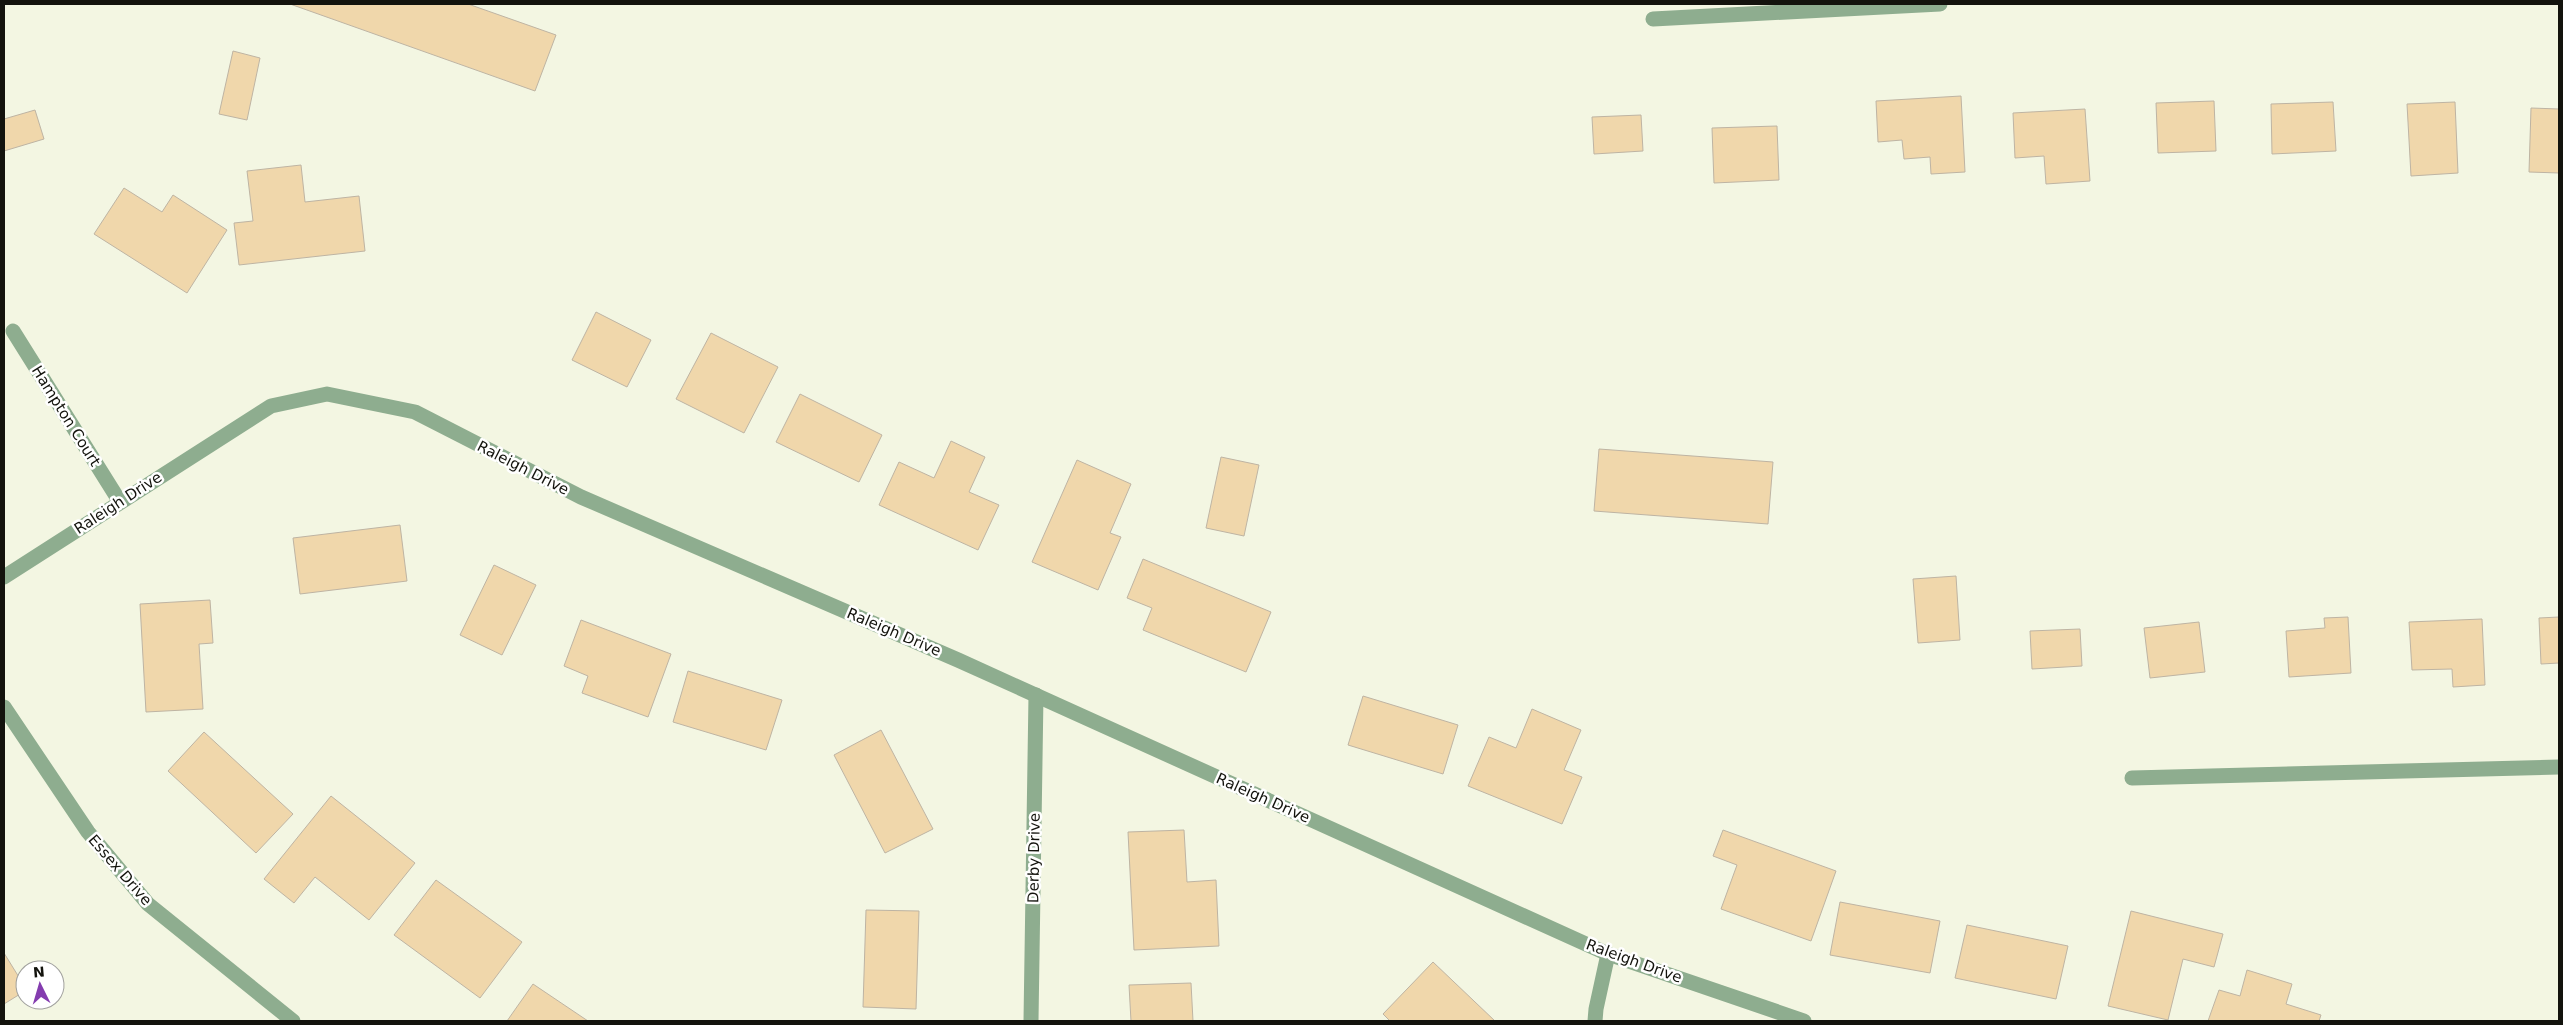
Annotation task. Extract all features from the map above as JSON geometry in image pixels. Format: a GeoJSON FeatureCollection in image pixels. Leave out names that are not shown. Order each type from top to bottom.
{"type":"FeatureCollection","features":[{"type":"Feature","properties":{"kind":"street"},"geometry":{"type":"LineString","coordinates":[[1653,19],[1940,4]]}},
{"type":"Feature","properties":{"kind":"street","name":"Hampton Court"},"geometry":{"type":"LineString","coordinates":[[13,331],[120,502]]}},
{"type":"Feature","properties":{"kind":"street","name":"Raleigh Drive"},"geometry":{"type":"LineString","coordinates":[[4,577],[271,406],[327,394],[415,412],[581,497],[1036,695],[1608,954],[1804,1021]]}},
{"type":"Feature","properties":{"kind":"street","name":"Derby Drive"},"geometry":{"type":"LineString","coordinates":[[1031,1021],[1036,695]]}},
{"type":"Feature","properties":{"kind":"street","name":"Essex Drive"},"geometry":{"type":"LineString","coordinates":[[4,708],[88,832],[148,904],[293,1021]]}},
{"type":"Feature","properties":{"kind":"street"},"geometry":{"type":"LineString","coordinates":[[2132,778],[2559,767]]}},
{"type":"Feature","properties":{"kind":"street"},"geometry":{"type":"LineString","coordinates":[[1595,1021],[1608,954]]}},
{"type":"Feature","properties":{"kind":"building"},"geometry":{"type":"Polygon","coordinates":[[[290,4],[468,4],[556,35],[535,91],[290,4]]]}},
{"type":"Feature","properties":{"kind":"building"},"geometry":{"type":"Polygon","coordinates":[[[233,51],[260,58],[247,120],[219,114],[233,51]]]}},
{"type":"Feature","properties":{"kind":"building"},"geometry":{"type":"Polygon","coordinates":[[[1961,96],[1965,172],[1931,174],[1930,157],[1904,159],[1902,140],[1878,142],[1876,101],[1961,96]]]}},
{"type":"Feature","properties":{"kind":"building"},"geometry":{"type":"Polygon","coordinates":[[[2214,101],[2216,151],[2158,153],[2156,103],[2214,101]]]}},
{"type":"Feature","properties":{"kind":"building"},"geometry":{"type":"Polygon","coordinates":[[[2333,102],[2336,151],[2272,154],[2271,104],[2333,102]]]}},
{"type":"Feature","properties":{"kind":"building"},"geometry":{"type":"Polygon","coordinates":[[[2455,102],[2458,173],[2411,176],[2407,104],[2455,102]]]}},
{"type":"Feature","properties":{"kind":"building"},"geometry":{"type":"Polygon","coordinates":[[[2531,108],[2559,109],[2559,173],[2529,172],[2531,108]]]}},
{"type":"Feature","properties":{"kind":"building"},"geometry":{"type":"Polygon","coordinates":[[[2085,109],[2090,181],[2046,184],[2044,156],[2015,158],[2013,113],[2085,109]]]}},
{"type":"Feature","properties":{"kind":"building"},"geometry":{"type":"Polygon","coordinates":[[[35,110],[44,139],[4,151],[4,119],[35,110]]]}},
{"type":"Feature","properties":{"kind":"building"},"geometry":{"type":"Polygon","coordinates":[[[1641,115],[1643,151],[1594,154],[1592,117],[1641,115]]]}},
{"type":"Feature","properties":{"kind":"building"},"geometry":{"type":"Polygon","coordinates":[[[1777,126],[1779,180],[1714,183],[1712,128],[1777,126]]]}},
{"type":"Feature","properties":{"kind":"building"},"geometry":{"type":"Polygon","coordinates":[[[301,165],[305,202],[359,196],[365,251],[239,265],[234,223],[253,221],[247,171],[301,165]]]}},
{"type":"Feature","properties":{"kind":"building"},"geometry":{"type":"Polygon","coordinates":[[[124,188],[162,212],[173,195],[227,230],[187,293],[94,234],[124,188]]]}},
{"type":"Feature","properties":{"kind":"building"},"geometry":{"type":"Polygon","coordinates":[[[596,312],[651,340],[627,387],[572,360],[596,312]]]}},
{"type":"Feature","properties":{"kind":"building"},"geometry":{"type":"Polygon","coordinates":[[[711,333],[778,367],[744,433],[676,399],[711,333]]]}},
{"type":"Feature","properties":{"kind":"building"},"geometry":{"type":"Polygon","coordinates":[[[800,394],[882,435],[859,482],[776,442],[800,394]]]}},
{"type":"Feature","properties":{"kind":"building"},"geometry":{"type":"Polygon","coordinates":[[[951,441],[985,457],[969,492],[999,505],[978,550],[879,505],[899,462],[934,478],[951,441]]]}},
{"type":"Feature","properties":{"kind":"building"},"geometry":{"type":"Polygon","coordinates":[[[1599,449],[1773,462],[1768,524],[1594,511],[1599,449]]]}},
{"type":"Feature","properties":{"kind":"building"},"geometry":{"type":"Polygon","coordinates":[[[1221,457],[1259,465],[1244,536],[1206,528],[1221,457]]]}},
{"type":"Feature","properties":{"kind":"building"},"geometry":{"type":"Polygon","coordinates":[[[1077,460],[1131,484],[1110,533],[1121,537],[1098,590],[1032,562],[1077,460]]]}},
{"type":"Feature","properties":{"kind":"building"},"geometry":{"type":"Polygon","coordinates":[[[400,525],[407,581],[300,594],[293,538],[400,525]]]}},
{"type":"Feature","properties":{"kind":"building"},"geometry":{"type":"Polygon","coordinates":[[[1143,559],[1271,612],[1246,672],[1143,630],[1152,608],[1127,598],[1143,559]]]}},
{"type":"Feature","properties":{"kind":"building"},"geometry":{"type":"Polygon","coordinates":[[[494,565],[536,585],[502,655],[460,635],[494,565]]]}},
{"type":"Feature","properties":{"kind":"building"},"geometry":{"type":"Polygon","coordinates":[[[1956,576],[1960,640],[1918,643],[1913,579],[1956,576]]]}},
{"type":"Feature","properties":{"kind":"building"},"geometry":{"type":"Polygon","coordinates":[[[210,600],[213,643],[199,644],[203,709],[146,712],[140,604],[210,600]]]}},
{"type":"Feature","properties":{"kind":"building"},"geometry":{"type":"Polygon","coordinates":[[[2348,617],[2351,673],[2289,677],[2286,631],[2325,628],[2324,618],[2348,617]]]}},
{"type":"Feature","properties":{"kind":"building"},"geometry":{"type":"Polygon","coordinates":[[[2559,617],[2559,663],[2541,664],[2539,618],[2559,617]]]}},
{"type":"Feature","properties":{"kind":"building"},"geometry":{"type":"Polygon","coordinates":[[[2482,619],[2485,685],[2453,687],[2452,669],[2412,670],[2409,622],[2482,619]]]}},
{"type":"Feature","properties":{"kind":"building"},"geometry":{"type":"Polygon","coordinates":[[[581,620],[671,654],[648,717],[582,693],[588,676],[564,666],[581,620]]]}},
{"type":"Feature","properties":{"kind":"building"},"geometry":{"type":"Polygon","coordinates":[[[2199,622],[2205,672],[2150,678],[2144,628],[2199,622]]]}},
{"type":"Feature","properties":{"kind":"building"},"geometry":{"type":"Polygon","coordinates":[[[2080,629],[2082,666],[2032,669],[2030,631],[2080,629]]]}},
{"type":"Feature","properties":{"kind":"building"},"geometry":{"type":"Polygon","coordinates":[[[688,671],[782,700],[766,750],[673,722],[688,671]]]}},
{"type":"Feature","properties":{"kind":"building"},"geometry":{"type":"Polygon","coordinates":[[[1363,696],[1458,725],[1443,774],[1348,745],[1363,696]]]}},
{"type":"Feature","properties":{"kind":"building"},"geometry":{"type":"Polygon","coordinates":[[[1532,709],[1581,730],[1564,770],[1582,777],[1562,824],[1468,786],[1489,737],[1516,748],[1532,709]]]}},
{"type":"Feature","properties":{"kind":"building"},"geometry":{"type":"Polygon","coordinates":[[[881,730],[933,829],[885,853],[834,755],[881,730]]]}},
{"type":"Feature","properties":{"kind":"building"},"geometry":{"type":"Polygon","coordinates":[[[204,732],[293,814],[256,853],[168,771],[204,732]]]}},
{"type":"Feature","properties":{"kind":"building"},"geometry":{"type":"Polygon","coordinates":[[[331,796],[415,863],[369,920],[315,877],[294,903],[264,879],[331,796]]]}},
{"type":"Feature","properties":{"kind":"building"},"geometry":{"type":"Polygon","coordinates":[[[1184,830],[1187,882],[1216,880],[1219,946],[1134,950],[1128,832],[1184,830]]]}},
{"type":"Feature","properties":{"kind":"building"},"geometry":{"type":"Polygon","coordinates":[[[1723,830],[1836,871],[1811,941],[1721,909],[1737,865],[1713,856],[1723,830]]]}},
{"type":"Feature","properties":{"kind":"building"},"geometry":{"type":"Polygon","coordinates":[[[436,880],[522,942],[480,998],[394,935],[436,880]]]}},
{"type":"Feature","properties":{"kind":"building"},"geometry":{"type":"Polygon","coordinates":[[[1840,902],[1940,921],[1930,973],[1830,955],[1840,902]]]}},
{"type":"Feature","properties":{"kind":"building"},"geometry":{"type":"Polygon","coordinates":[[[866,910],[919,911],[916,1009],[863,1007],[866,910]]]}},
{"type":"Feature","properties":{"kind":"building"},"geometry":{"type":"Polygon","coordinates":[[[2131,911],[2223,934],[2214,967],[2183,959],[2168,1020],[2108,1006],[2131,911]]]}},
{"type":"Feature","properties":{"kind":"building"},"geometry":{"type":"Polygon","coordinates":[[[1967,925],[2068,946],[2056,999],[1955,978],[1967,925]]]}},
{"type":"Feature","properties":{"kind":"building"},"geometry":{"type":"Polygon","coordinates":[[[4,953],[15,971],[15,997],[4,1004],[4,953]]]}},
{"type":"Feature","properties":{"kind":"building"},"geometry":{"type":"Polygon","coordinates":[[[1433,962],[1495,1021],[1390,1021],[1383,1014],[1433,962]]]}},
{"type":"Feature","properties":{"kind":"building"},"geometry":{"type":"Polygon","coordinates":[[[2247,970],[2292,984],[2286,1004],[2321,1015],[2319,1021],[2208,1021],[2219,990],[2240,996],[2247,970]]]}},
{"type":"Feature","properties":{"kind":"building"},"geometry":{"type":"Polygon","coordinates":[[[1191,983],[1193,1021],[1131,1021],[1129,985],[1191,983]]]}},
{"type":"Feature","properties":{"kind":"building"},"geometry":{"type":"Polygon","coordinates":[[[533,984],[588,1021],[507,1021],[533,984]]]}}]}
